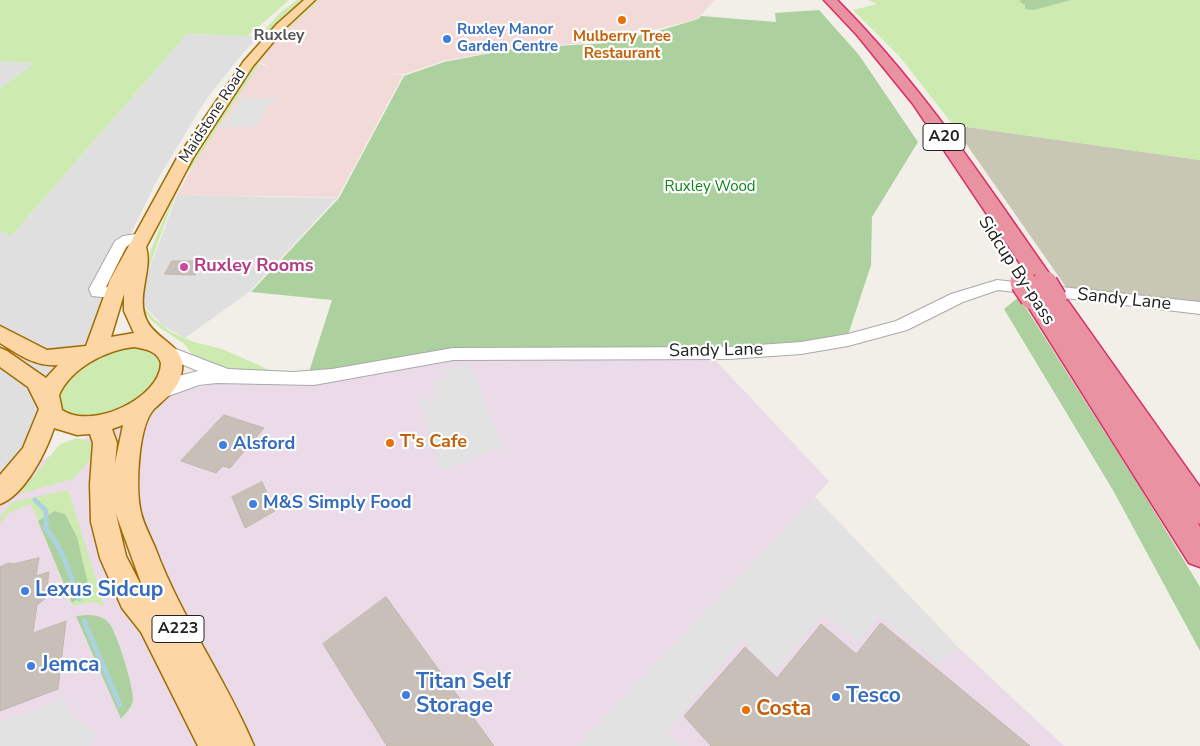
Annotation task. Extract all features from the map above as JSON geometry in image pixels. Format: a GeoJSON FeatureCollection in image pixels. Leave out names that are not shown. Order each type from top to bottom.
{"type":"FeatureCollection","features":[{"type":"Feature","properties":{"kind":"highway","name":"Sidcup By-pass"},"geometry":{"type":"LineString","coordinates":[[819,0],[872,56],[909,105],[1039,290],[1200,512]]}},
{"type":"Feature","properties":{"kind":"highway","name":"Sidcup By-pass"},"geometry":{"type":"LineString","coordinates":[[830,0],[885,56],[923,106],[1039,290],[1200,553]]}},
{"type":"Feature","properties":{"kind":"main road","name":"Maidstone Road"},"geometry":{"type":"LineString","coordinates":[[91,353],[100,339],[113,293],[185,158],[248,64],[280,26],[310,0]]}},
{"type":"Feature","properties":{"kind":"main road","name":"Maidstone Road"},"geometry":{"type":"LineString","coordinates":[[140,242],[139,269],[133,309],[136,321],[159,347]]}},
{"type":"Feature","properties":{"kind":"main road"},"geometry":{"type":"LineString","coordinates":[[0,333],[34,354],[47,358],[91,353],[123,341],[159,347],[172,366],[170,375],[152,398],[122,416],[62,436],[33,454],[0,493]]}},
{"type":"Feature","properties":{"kind":"main road"},"geometry":{"type":"LineString","coordinates":[[33,454],[49,406],[51,389],[59,376],[91,353]]}},
{"type":"Feature","properties":{"kind":"main road"},"geometry":{"type":"LineString","coordinates":[[0,356],[32,378],[43,391],[49,406],[60,421],[73,425],[93,425]]}},
{"type":"Feature","properties":{"kind":"main road","name":"A223"},"geometry":{"type":"LineString","coordinates":[[152,398],[135,423],[131,439],[127,465],[126,508],[138,536],[146,566],[151,622],[215,746]]}},
{"type":"Feature","properties":{"kind":"main road","name":"A223"},"geometry":{"type":"LineString","coordinates":[[93,425],[100,429],[105,442],[102,484],[104,522],[111,549],[132,598],[149,599]]}},
{"type":"Feature","properties":{"kind":"main road","name":"A223"},"geometry":{"type":"LineString","coordinates":[[149,599],[238,746]]}},
{"type":"Feature","properties":{"kind":"street","name":"Sandy Lane"},"geometry":{"type":"LineString","coordinates":[[152,398],[186,380],[222,374],[269,378],[313,378],[425,356],[482,352],[729,353],[801,348],[848,340],[901,326],[957,298],[997,285],[1200,308]]}},
{"type":"Feature","properties":{"kind":"street","name":"Sandy Lane"},"geometry":{"type":"LineString","coordinates":[[159,347],[222,374]]}},
{"type":"Feature","properties":{"kind":"shaded area"},"geometry":{"type":"Polygon","coordinates":[[[319,0],[715,0],[697,19],[605,42],[513,48],[443,61],[404,74],[388,74],[403,75],[338,197],[177,195],[205,144],[257,64],[265,65],[268,69],[266,64],[258,63],[272,44],[319,0]]]}},
{"type":"Feature","properties":{"kind":"shaded area"},"geometry":{"type":"Polygon","coordinates":[[[187,34],[258,36],[205,101],[156,182],[105,287],[90,343],[0,486],[0,231],[11,236],[187,34]]]}},
{"type":"Feature","properties":{"kind":"shaded area"},"geometry":{"type":"Polygon","coordinates":[[[0,61],[36,62],[0,88],[0,61]]]}},
{"type":"Feature","properties":{"kind":"shaded area"},"geometry":{"type":"Polygon","coordinates":[[[242,98],[279,98],[277,102],[270,102],[256,127],[217,127],[220,123],[227,122],[242,98]]]}},
{"type":"Feature","properties":{"kind":"shaded area"},"geometry":{"type":"Polygon","coordinates":[[[953,125],[1200,160],[1200,304],[1066,287],[953,125]]]}},
{"type":"Feature","properties":{"kind":"shaded area"},"geometry":{"type":"Polygon","coordinates":[[[177,195],[338,197],[249,292],[185,338],[162,325],[142,303],[147,275],[177,195]]]}},
{"type":"Feature","properties":{"kind":"shaded area"},"geometry":{"type":"Polygon","coordinates":[[[604,353],[715,360],[829,481],[815,497],[959,648],[1064,746],[0,746],[0,502],[35,463],[179,391],[222,382],[425,357],[604,353]]]}},
{"type":"Feature","properties":{"kind":"shaded area"},"geometry":{"type":"Polygon","coordinates":[[[461,365],[470,366],[503,448],[441,470],[419,402],[437,396],[432,383],[444,380],[441,370],[451,370],[461,365]]]}},
{"type":"Feature","properties":{"kind":"shaded area"},"geometry":{"type":"Polygon","coordinates":[[[815,497],[959,648],[938,663],[879,616],[859,642],[824,613],[774,672],[741,641],[668,730],[682,746],[576,746],[815,497]]]}},
{"type":"Feature","properties":{"kind":"shaded area"},"geometry":{"type":"Polygon","coordinates":[[[63,698],[76,721],[96,730],[90,746],[0,746],[0,723],[63,698]]]}},
{"type":"Feature","properties":{"kind":"green space"},"geometry":{"type":"Polygon","coordinates":[[[0,0],[289,0],[248,36],[187,34],[11,236],[0,231],[0,88],[35,63],[0,61],[0,0]]]}},
{"type":"Feature","properties":{"kind":"green space"},"geometry":{"type":"Polygon","coordinates":[[[297,0],[306,0],[262,40],[257,38],[281,12],[297,0]]]}},
{"type":"Feature","properties":{"kind":"green space"},"geometry":{"type":"Polygon","coordinates":[[[315,0],[319,0],[272,44],[190,170],[184,169],[252,67],[276,36],[315,0]]]}},
{"type":"Feature","properties":{"kind":"green space"},"geometry":{"type":"Polygon","coordinates":[[[868,0],[1200,0],[1200,160],[953,125],[900,57],[853,10],[877,4],[868,0]]]}},
{"type":"Feature","properties":{"kind":"green space"},"geometry":{"type":"Polygon","coordinates":[[[1071,0],[1034,10],[1025,9],[1025,5],[1019,1],[1071,0]]]}},
{"type":"Feature","properties":{"kind":"green space","name":"Ruxley Wood"},"geometry":{"type":"Polygon","coordinates":[[[819,10],[859,55],[918,142],[872,217],[871,265],[847,338],[729,352],[483,351],[309,372],[332,300],[251,292],[339,198],[404,76],[444,62],[512,49],[605,43],[655,32],[698,19],[701,16],[776,22],[775,13],[819,10]]]}},
{"type":"Feature","properties":{"kind":"green space"},"geometry":{"type":"Polygon","coordinates":[[[184,178],[170,209],[146,276],[142,304],[154,319],[171,332],[194,342],[222,349],[272,371],[224,368],[197,359],[182,342],[158,326],[143,310],[141,304],[141,291],[148,258],[163,222],[184,178]]]}},
{"type":"Feature","properties":{"kind":"green space"},"geometry":{"type":"Polygon","coordinates":[[[1019,297],[1139,486],[1200,587],[1200,651],[1114,492],[1004,309],[1019,297]]]}},
{"type":"Feature","properties":{"kind":"green space"},"geometry":{"type":"Polygon","coordinates":[[[127,346],[152,349],[163,364],[155,386],[121,410],[84,418],[69,414],[61,408],[58,392],[83,363],[127,346]]]}},
{"type":"Feature","properties":{"kind":"green space"},"geometry":{"type":"Polygon","coordinates":[[[77,438],[93,443],[94,456],[73,479],[19,494],[60,444],[77,438]]]}},
{"type":"Feature","properties":{"kind":"green space"},"geometry":{"type":"Polygon","coordinates":[[[67,490],[104,606],[92,602],[73,606],[31,504],[10,512],[0,523],[0,516],[13,502],[67,490]]]}},
{"type":"Feature","properties":{"kind":"green space"},"geometry":{"type":"Polygon","coordinates":[[[55,511],[65,514],[77,537],[88,584],[86,592],[72,603],[38,521],[55,511]]]}},
{"type":"Feature","properties":{"kind":"green space"},"geometry":{"type":"Polygon","coordinates":[[[76,616],[98,616],[108,622],[124,659],[131,683],[133,699],[130,707],[121,719],[76,616]]]}},
{"type":"Feature","properties":{"kind":"building","name":"Ruxley Rooms"},"geometry":{"type":"Polygon","coordinates":[[[172,261],[203,262],[195,275],[165,274],[172,261]]]}},
{"type":"Feature","properties":{"kind":"building","name":"Alsford"},"geometry":{"type":"Polygon","coordinates":[[[224,415],[264,428],[230,468],[223,466],[216,473],[181,461],[224,415]]]}},
{"type":"Feature","properties":{"kind":"building","name":"M&S Simply Food"},"geometry":{"type":"Polygon","coordinates":[[[262,482],[275,511],[245,528],[232,497],[262,482]]]}},
{"type":"Feature","properties":{"kind":"building"},"geometry":{"type":"Polygon","coordinates":[[[39,558],[36,576],[49,572],[47,588],[52,593],[37,605],[33,633],[66,621],[58,689],[0,711],[0,567],[8,563],[13,564],[39,558]]]}},
{"type":"Feature","properties":{"kind":"building","name":"Titan Self Storage"},"geometry":{"type":"Polygon","coordinates":[[[386,597],[494,746],[387,746],[323,644],[386,597]]]}},
{"type":"Feature","properties":{"kind":"building","name":"Tesco"},"geometry":{"type":"Polygon","coordinates":[[[881,623],[1030,746],[711,746],[684,716],[745,647],[777,678],[821,624],[856,654],[881,623]]]}},
{"type":"Feature","properties":{"kind":"waterway"},"geometry":{"type":"LineString","coordinates":[[35,500],[46,511],[46,529],[62,553],[79,599]]}},
{"type":"Feature","properties":{"kind":"waterway"},"geometry":{"type":"LineString","coordinates":[[84,621],[120,705]]}},
{"type":"Feature","properties":{"kind":"place","name":"Mulberry Tree Restaurant"},"geometry":{"type":"Point","coordinates":[622,20]}},
{"type":"Feature","properties":{"kind":"place","name":"Ruxley Manor Garden Centre"},"geometry":{"type":"Point","coordinates":[447,39]}},
{"type":"Feature","properties":{"kind":"place","name":"Ruxley Rooms"},"geometry":{"type":"Point","coordinates":[184,267]}},
{"type":"Feature","properties":{"kind":"place","name":"T's Cafe"},"geometry":{"type":"Point","coordinates":[390,443]}},
{"type":"Feature","properties":{"kind":"place","name":"Alsford"},"geometry":{"type":"Point","coordinates":[223,445]}},
{"type":"Feature","properties":{"kind":"place","name":"M&S Simply Food"},"geometry":{"type":"Point","coordinates":[253,504]}},
{"type":"Feature","properties":{"kind":"place","name":"Lexus Sidcup"},"geometry":{"type":"Point","coordinates":[25,591]}},
{"type":"Feature","properties":{"kind":"place","name":"Jemca"},"geometry":{"type":"Point","coordinates":[31,666]}},
{"type":"Feature","properties":{"kind":"place","name":"Titan Self Storage"},"geometry":{"type":"Point","coordinates":[406,695]}},
{"type":"Feature","properties":{"kind":"place","name":"Tesco"},"geometry":{"type":"Point","coordinates":[836,697]}},
{"type":"Feature","properties":{"kind":"place","name":"Costa"},"geometry":{"type":"Point","coordinates":[746,710]}},
{"type":"Feature","properties":{"kind":"district","name":"Ruxley"},"geometry":{"type":"Point","coordinates":[279,36]}}]}
